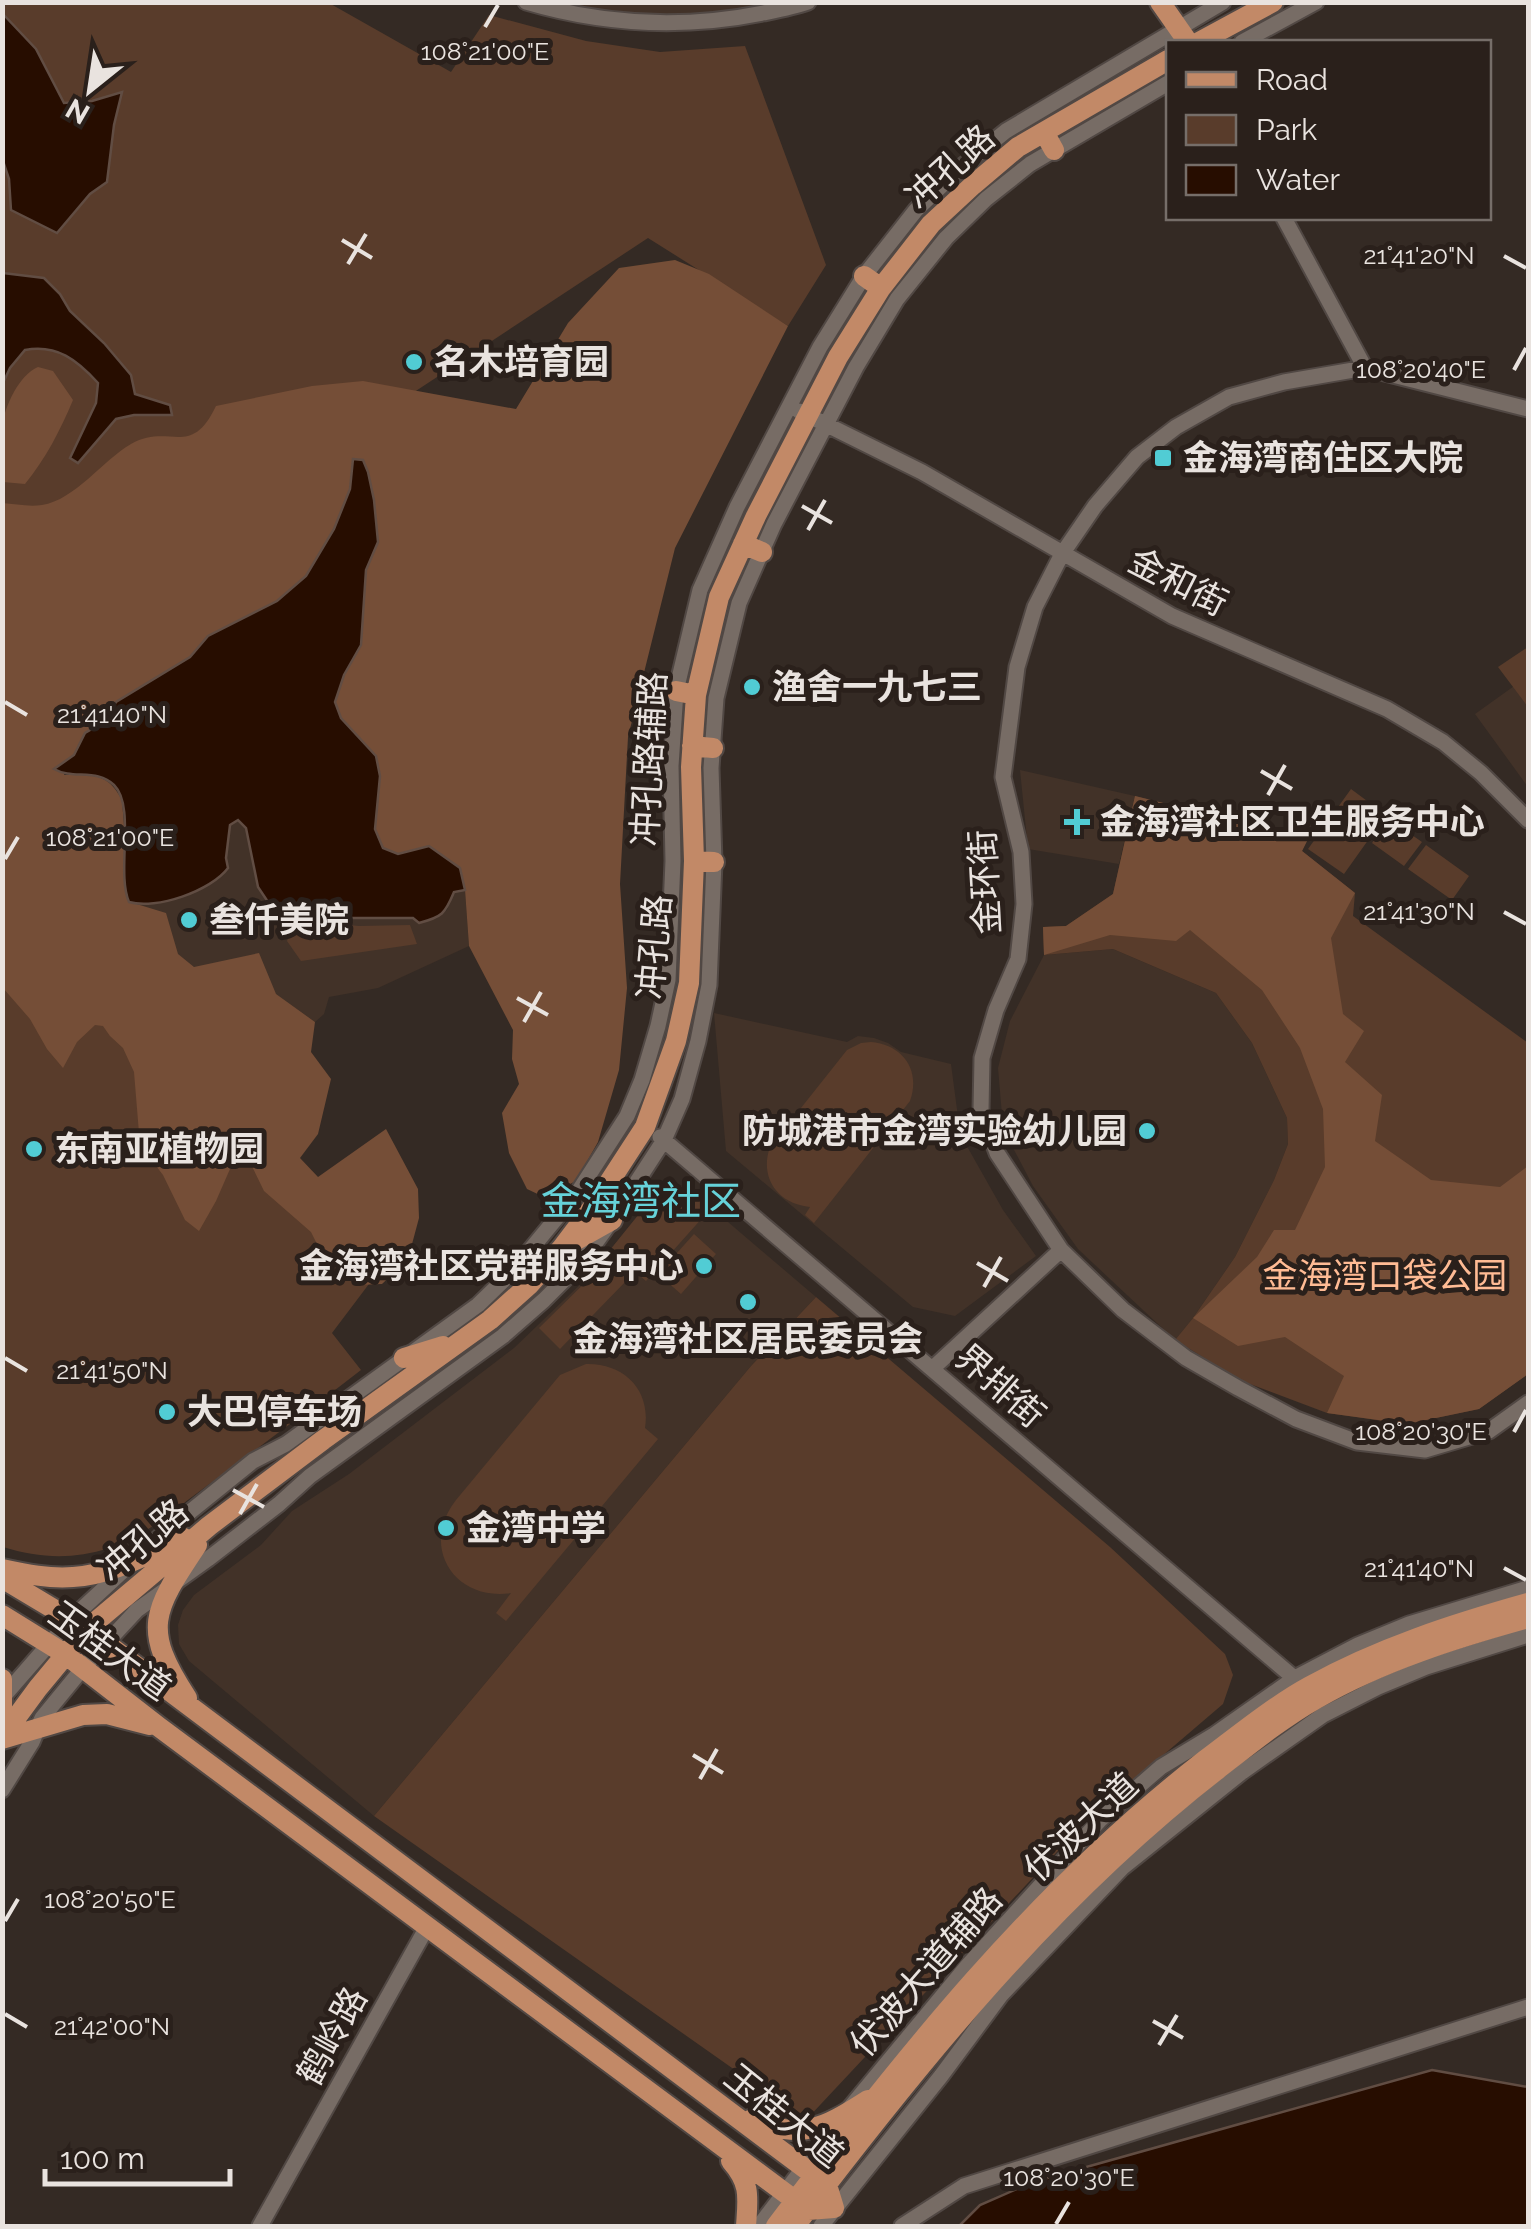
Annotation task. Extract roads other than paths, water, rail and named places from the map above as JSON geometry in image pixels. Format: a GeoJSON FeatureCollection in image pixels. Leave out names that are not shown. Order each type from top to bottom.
{"type":"FeatureCollection","features":[{"type":"Feature","properties":{"kind":"main road"},"geometry":{"type":"LineString","coordinates":[[1160,2],[1184,35]]}},
{"type":"Feature","properties":{"kind":"main road"},"geometry":{"type":"LineString","coordinates":[[1203,40],[1274,2]]}},
{"type":"Feature","properties":{"kind":"main road","name":"冲孔路"},"geometry":{"type":"LineString","coordinates":[[2,1738],[57,1649],[79,1624],[490,1320],[561,1249],[595,1204],[645,1127],[676,1041],[688,982],[704,862],[702,748],[686,693],[719,596],[752,548],[872,282],[973,184],[1018,148],[1049,141],[1166,61]]}},
{"type":"Feature","properties":{"kind":"main road"},"geometry":{"type":"LineString","coordinates":[[561,1249],[612,1220]]}},
{"type":"Feature","properties":{"kind":"main road"},"geometry":{"type":"LineString","coordinates":[[404,1358],[460,1342]]}},
{"type":"Feature","properties":{"kind":"main road"},"geometry":{"type":"LineString","coordinates":[[195,1710],[166,1666],[156,1634],[159,1610],[168,1587],[209,1526]]}},
{"type":"Feature","properties":{"kind":"main road"},"geometry":{"type":"LineString","coordinates":[[2,1568],[72,1578],[100,1573],[209,1526]]}},
{"type":"Feature","properties":{"kind":"main road","name":"玉桂大道"},"geometry":{"type":"LineString","coordinates":[[2,1578],[106,1642],[816,2176],[834,2208],[802,2214],[714,2140],[83,1668],[2,1615]]}},
{"type":"Feature","properties":{"kind":"main road","name":"伏波大道"},"geometry":{"type":"LineString","coordinates":[[776,2226],[802,2214],[816,2176],[940,2010],[1102,1847],[1172,1786],[1310,1695],[1398,1644],[1488,1606],[1528,1603]]}},
{"type":"Feature","properties":{"kind":"main road","name":"伏波大道"},"geometry":{"type":"LineString","coordinates":[[816,2176],[1112,1858],[1310,1695],[1420,1652],[1528,1618]]}},
{"type":"Feature","properties":{"kind":"main road"},"geometry":{"type":"LineString","coordinates":[[2,1679],[2,1714]]}},
{"type":"Feature","properties":{"kind":"main road"},"geometry":{"type":"LineString","coordinates":[[2,1738],[82,1715],[106,1714],[159,1727]]}},
{"type":"Feature","properties":{"kind":"main road"},"geometry":{"type":"LineString","coordinates":[[732,2114],[780,2130],[802,2130],[843,2116],[882,2092]]}},
{"type":"Feature","properties":{"kind":"main road"},"geometry":{"type":"LineString","coordinates":[[714,2140],[743,2175],[748,2197],[746,2226]]}},
{"type":"Feature","properties":{"kind":"street"},"geometry":{"type":"LineString","coordinates":[[526,2],[599,20],[677,24],[738,18],[808,2]]}},
{"type":"Feature","properties":{"kind":"street"},"geometry":{"type":"LineString","coordinates":[[1184,35],[1222,2]]}},
{"type":"Feature","properties":{"kind":"street"},"geometry":{"type":"LineString","coordinates":[[1246,40],[1316,2]]}},
{"type":"Feature","properties":{"kind":"street"},"geometry":{"type":"LineString","coordinates":[[872,282],[916,210],[1006,131],[1166,45]]}},
{"type":"Feature","properties":{"kind":"street","name":"冲孔路辅路"},"geometry":{"type":"LineString","coordinates":[[79,1624],[164,1532],[253,1462],[286,1444],[478,1304],[512,1272],[578,1192],[627,1116],[658,1026],[668,980],[674,861],[671,766],[700,590],[738,507],[809,416],[856,367],[898,300],[946,238],[1030,164],[1049,141],[1166,85]]}},
{"type":"Feature","properties":{"kind":"street"},"geometry":{"type":"LineString","coordinates":[[1285,220],[1365,368]]}},
{"type":"Feature","properties":{"kind":"street","name":"金环街"},"geometry":{"type":"LineString","coordinates":[[1528,409],[1365,368],[1284,382],[1230,398],[1176,427],[1137,457],[1095,506],[1062,554],[1036,607],[1018,667],[1003,777],[1021,852],[1024,904],[1018,959],[996,1010],[982,1058],[981,1110],[997,1153],[1062,1250],[1123,1310],[1186,1358],[1296,1419],[1358,1442],[1425,1450],[1489,1431],[1528,1403]]}},
{"type":"Feature","properties":{"kind":"street","name":"金和街"},"geometry":{"type":"LineString","coordinates":[[809,416],[922,472],[1172,616],[1387,708],[1443,742],[1528,820]]}},
{"type":"Feature","properties":{"kind":"street","name":"冲孔路辅路"},"geometry":{"type":"LineString","coordinates":[[702,748],[752,548]]}},
{"type":"Feature","properties":{"kind":"street","name":"冲孔路辅路"},"geometry":{"type":"LineString","coordinates":[[2,1790],[42,1718],[137,1610],[279,1504],[310,1476],[503,1336],[581,1263],[664,1140],[686,1084],[709,985],[704,862]]}},
{"type":"Feature","properties":{"kind":"street","name":"界排街"},"geometry":{"type":"LineString","coordinates":[[627,1116],[664,1140],[933,1368],[1310,1695]]}},
{"type":"Feature","properties":{"kind":"street"},"geometry":{"type":"LineString","coordinates":[[933,1368],[1062,1250]]}},
{"type":"Feature","properties":{"kind":"street"},"geometry":{"type":"LineString","coordinates":[[1488,1606],[1528,1588]]}},
{"type":"Feature","properties":{"kind":"street","name":"伏波大道辅路"},"geometry":{"type":"LineString","coordinates":[[834,2208],[1001,1995],[1122,1868],[1242,1772],[1310,1695],[1378,1687],[1528,1634]]}},
{"type":"Feature","properties":{"kind":"street"},"geometry":{"type":"LineString","coordinates":[[3,1697],[57,1649]]}},
{"type":"Feature","properties":{"kind":"street","name":"鹤岭路"},"geometry":{"type":"LineString","coordinates":[[260,2226],[428,1927]]}},
{"type":"Feature","properties":{"kind":"street"},"geometry":{"type":"LineString","coordinates":[[902,2226],[964,2186],[1528,2007]]}},
{"type":"Feature","properties":{"kind":"street","name":"伏波大道辅路"},"geometry":{"type":"LineString","coordinates":[[816,2176],[843,2116],[940,2010]]}},
{"type":"Feature","properties":{"kind":"street"},"geometry":{"type":"LineString","coordinates":[[759,2226],[802,2214]]}},
{"type":"Feature","properties":{"kind":"water"},"geometry":{"type":"Polygon","coordinates":[[[3,14],[36,49],[64,103],[92,101],[122,92],[107,182],[90,194],[57,233],[11,210],[9,179],[2,158],[3,14]]]}},
{"type":"Feature","properties":{"kind":"water"},"geometry":{"type":"Polygon","coordinates":[[[3,273],[44,278],[131,375],[135,394],[170,405],[172,415],[116,419],[78,463],[70,458],[96,403],[98,383],[66,356],[36,349],[25,350],[3,383],[3,273]]]}},
{"type":"Feature","properties":{"kind":"water"},"geometry":{"type":"Polygon","coordinates":[[[353,459],[363,460],[368,472],[378,542],[366,570],[361,645],[344,675],[335,702],[341,718],[376,756],[380,776],[375,829],[383,848],[398,854],[429,846],[460,868],[465,890],[454,892],[438,916],[419,923],[413,918],[326,918],[304,923],[276,914],[258,887],[246,828],[238,820],[230,825],[228,868],[220,876],[196,891],[168,901],[129,902],[120,795],[114,785],[100,777],[54,769],[74,755],[85,733],[102,723],[116,702],[190,657],[208,636],[277,601],[306,576],[334,529],[350,489],[353,459]]]}},
{"type":"Feature","properties":{"kind":"water"},"geometry":{"type":"Polygon","coordinates":[[[1432,2070],[1528,2087],[1528,2226],[959,2226],[980,2205],[1033,2182],[1432,2070]]]}},
{"type":"Feature","properties":{"kind":"place","name":"名木培育园"},"geometry":{"type":"Point","coordinates":[414,362]}},
{"type":"Feature","properties":{"kind":"place","name":"金海湾商住区大院"},"geometry":{"type":"Point","coordinates":[1163,458]}},
{"type":"Feature","properties":{"kind":"place","name":"渔舍一九七三"},"geometry":{"type":"Point","coordinates":[752,687]}},
{"type":"Feature","properties":{"kind":"place","name":"金海湾社区卫生服务中心"},"geometry":{"type":"Point","coordinates":[1077,822]}},
{"type":"Feature","properties":{"kind":"place","name":"叁仟美院"},"geometry":{"type":"Point","coordinates":[189,920]}},
{"type":"Feature","properties":{"kind":"place","name":"防城港市金湾实验幼儿园"},"geometry":{"type":"Point","coordinates":[1147,1131]}},
{"type":"Feature","properties":{"kind":"place","name":"东南亚植物园"},"geometry":{"type":"Point","coordinates":[34,1149]}},
{"type":"Feature","properties":{"kind":"place","name":"金海湾社区党群服务中心"},"geometry":{"type":"Point","coordinates":[704,1266]}},
{"type":"Feature","properties":{"kind":"place","name":"金海湾社区居民委员会"},"geometry":{"type":"Point","coordinates":[748,1302]}},
{"type":"Feature","properties":{"kind":"place","name":"大巴停车场"},"geometry":{"type":"Point","coordinates":[167,1412]}},
{"type":"Feature","properties":{"kind":"place","name":"金湾中学"},"geometry":{"type":"Point","coordinates":[446,1528]}},
{"type":"Feature","properties":{"kind":"district","name":"金海湾社区"},"geometry":{"type":"Point","coordinates":[641,1201]}},
{"type":"Feature","properties":{"kind":"park label","name":"金海湾口袋公园"},"geometry":{"type":"Point","coordinates":[1385,1276]}}]}
